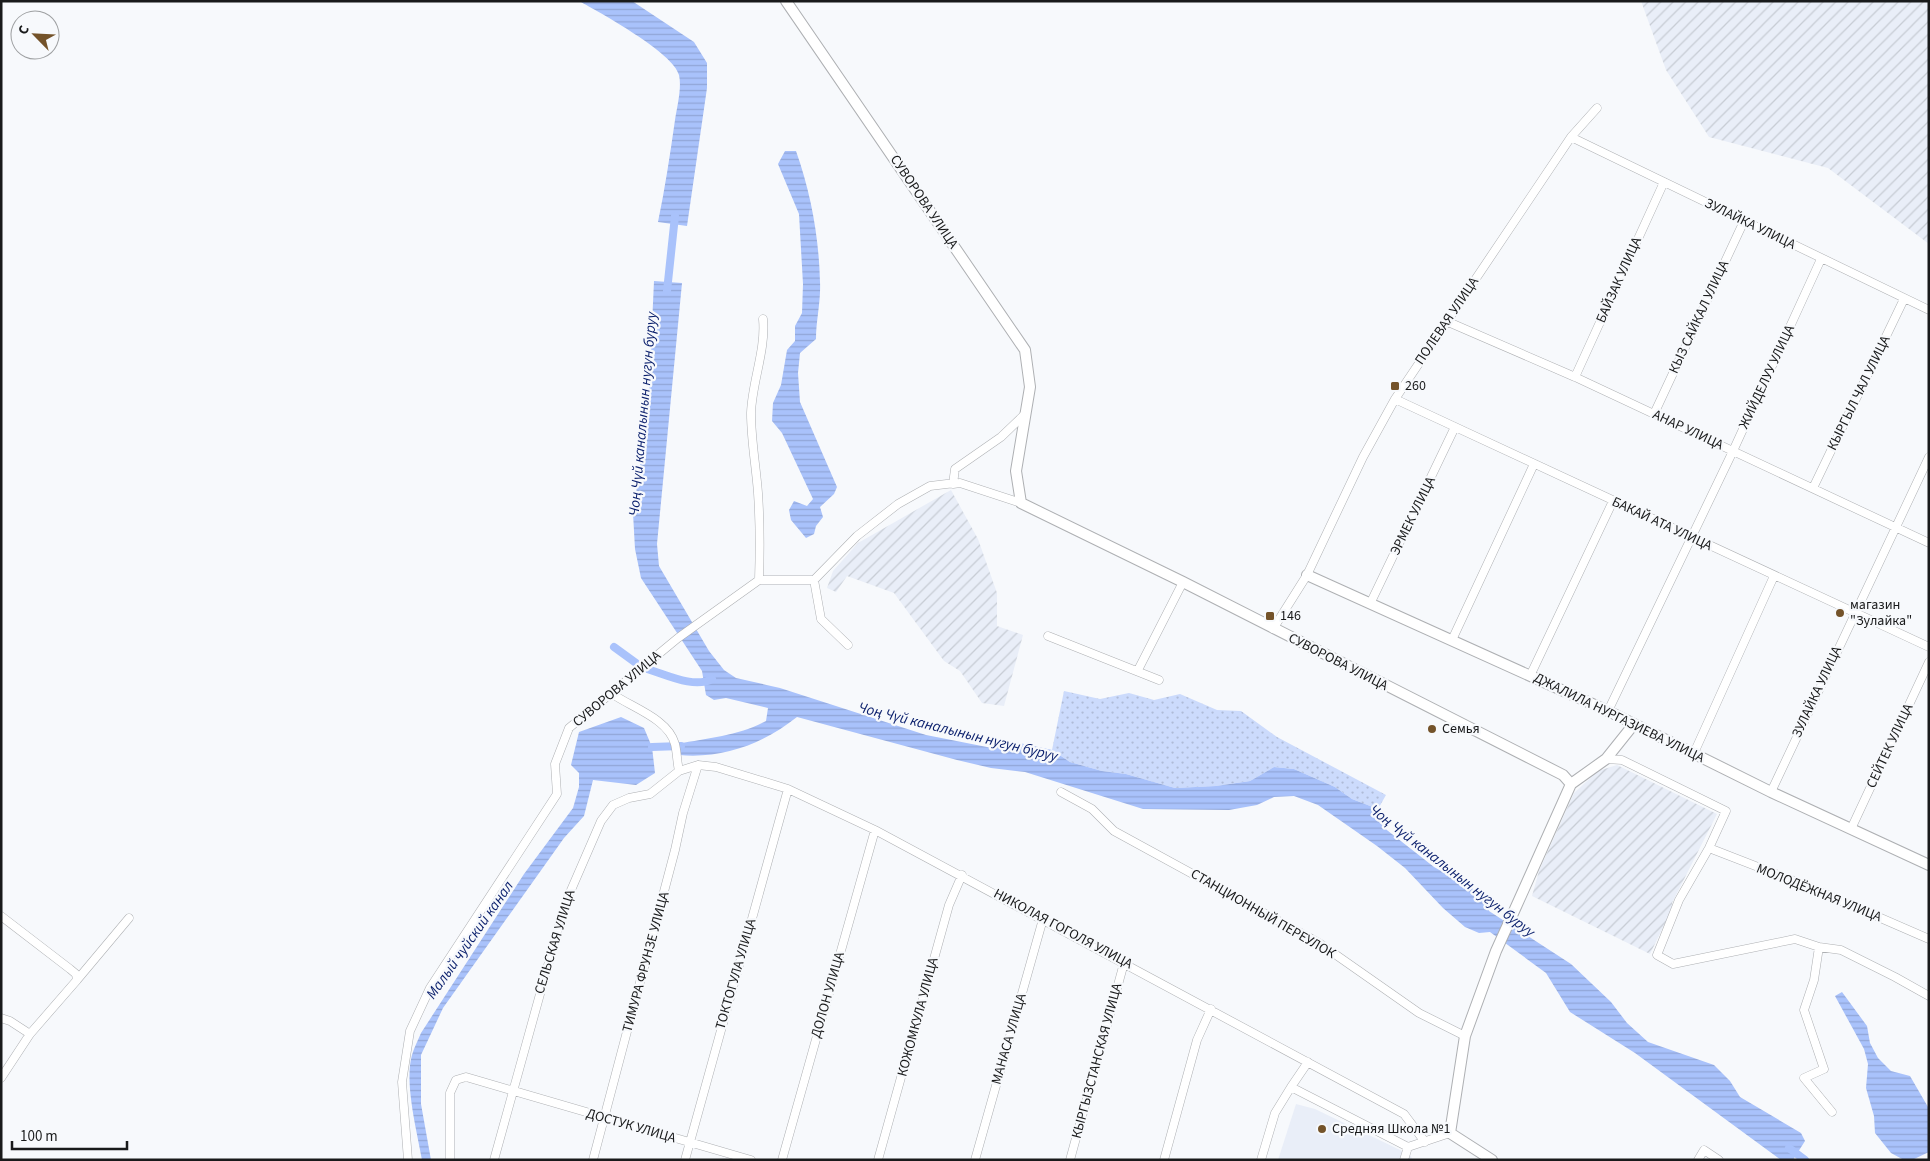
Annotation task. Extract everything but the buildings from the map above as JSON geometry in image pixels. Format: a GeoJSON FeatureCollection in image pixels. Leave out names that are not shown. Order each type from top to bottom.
{"type":"FeatureCollection","features":[{"type":"Feature","properties":{"kind":"street","name":"СУВОРОВА УЛИЦА"},"geometry":{"type":"LineString","coordinates":[[786,1],[1025,350],[1030,387],[1016,471],[1021,503]]}},
{"type":"Feature","properties":{"kind":"street","name":"ПОЛЕВАЯ УЛИЦА"},"geometry":{"type":"LineString","coordinates":[[1273,629],[1307,575],[1362,457],[1395,399],[1571,137],[1597,108]]}},
{"type":"Feature","properties":{"kind":"street","name":"ЗУЛАЙКА УЛИЦА"},"geometry":{"type":"LineString","coordinates":[[1571,137],[1929,310]]}},
{"type":"Feature","properties":{"kind":"street","name":"БАЙЗАК УЛИЦА"},"geometry":{"type":"LineString","coordinates":[[1575,378],[1664,182]]}},
{"type":"Feature","properties":{"kind":"street","name":"КЫЗ САЙКАЛ УЛИЦА"},"geometry":{"type":"LineString","coordinates":[[1654,414],[1744,221]]}},
{"type":"Feature","properties":{"kind":"street","name":"ЖИЙДЕЛУУ УЛИЦА"},"geometry":{"type":"LineString","coordinates":[[1608,711],[1733,451],[1821,258]]}},
{"type":"Feature","properties":{"kind":"street","name":"КЫРГЫЛ ЧАЛ УЛИЦА"},"geometry":{"type":"LineString","coordinates":[[1813,488],[1904,299]]}},
{"type":"Feature","properties":{"kind":"street"},"geometry":{"type":"LineString","coordinates":[[763,319],[763,342],[756,371],[751,412],[751,435],[758,494],[760,580],[814,580],[821,619],[848,646]]}},
{"type":"Feature","properties":{"kind":"street","name":"АНАР УЛИЦА"},"geometry":{"type":"LineString","coordinates":[[1446,321],[1654,414],[1929,543]]}},
{"type":"Feature","properties":{"kind":"street","name":"БАКАЙ АТА УЛИЦА"},"geometry":{"type":"LineString","coordinates":[[1395,399],[1929,647]]}},
{"type":"Feature","properties":{"kind":"street"},"geometry":{"type":"LineString","coordinates":[[954,484],[954,469],[1000,437],[1025,414]]}},
{"type":"Feature","properties":{"kind":"street","name":"ЭРМЕК УЛИЦА"},"geometry":{"type":"LineString","coordinates":[[1370,604],[1455,428]]}},
{"type":"Feature","properties":{"kind":"street","name":"ЗУЛАЙКА УЛИЦА"},"geometry":{"type":"LineString","coordinates":[[1771,792],[1853,613],[1929,457]]}},
{"type":"Feature","properties":{"kind":"street"},"geometry":{"type":"LineString","coordinates":[[1452,640],[1534,464]]}},
{"type":"Feature","properties":{"kind":"street","name":"СУВОРОВА УЛИЦА"},"geometry":{"type":"LineString","coordinates":[[814,580],[857,536],[898,504],[930,486],[960,483],[1021,503],[1183,582],[1563,775],[1571,784]]}},
{"type":"Feature","properties":{"kind":"street"},"geometry":{"type":"LineString","coordinates":[[1530,676],[1613,501]]}},
{"type":"Feature","properties":{"kind":"street","name":"ДЖАЛИЛА НУРГАЗИЕВА УЛИЦА"},"geometry":{"type":"LineString","coordinates":[[1307,575],[1608,711],[1771,792],[1929,865]]}},
{"type":"Feature","properties":{"kind":"street"},"geometry":{"type":"LineString","coordinates":[[1694,753],[1774,576]]}},
{"type":"Feature","properties":{"kind":"street","name":"СУВОРОВА УЛИЦА"},"geometry":{"type":"LineString","coordinates":[[408,1160],[402,1082],[410,1031],[430,988],[557,794],[555,764],[569,728],[700,620],[760,580]]}},
{"type":"Feature","properties":{"kind":"street"},"geometry":{"type":"LineString","coordinates":[[1138,670],[1183,582]]}},
{"type":"Feature","properties":{"kind":"street"},"geometry":{"type":"LineString","coordinates":[[1048,636],[1138,670],[1159,680]]}},
{"type":"Feature","properties":{"kind":"street","name":"СЕЙТЕК УЛИЦА"},"geometry":{"type":"LineString","coordinates":[[1851,829],[1929,662]]}},
{"type":"Feature","properties":{"kind":"street"},"geometry":{"type":"LineString","coordinates":[[611,693],[624,702],[643,709],[663,726],[675,743],[679,771]]}},
{"type":"Feature","properties":{"kind":"street"},"geometry":{"type":"LineString","coordinates":[[1450,1133],[1465,1036],[1496,951],[1571,784],[1606,759],[1634,724]]}},
{"type":"Feature","properties":{"kind":"street"},"geometry":{"type":"LineString","coordinates":[[1606,759],[1622,760],[1726,811],[1709,848],[1679,900],[1657,956],[1673,964],[1795,939],[1819,947],[1841,950],[1895,976],[1929,996]]}},
{"type":"Feature","properties":{"kind":"street","name":"НИКОЛАЯ ГОГОЛЯ УЛИЦА"},"geometry":{"type":"LineString","coordinates":[[679,771],[698,765],[716,767],[788,789],[875,830],[1043,918],[1404,1114],[1425,1142]]}},
{"type":"Feature","properties":{"kind":"street","name":"ТИМУРА ФРУНЗЕ УЛИЦА"},"geometry":{"type":"LineString","coordinates":[[593,1160],[606,1119],[673,860],[683,812],[698,765]]}},
{"type":"Feature","properties":{"kind":"street","name":"СЕЛЬСКАЯ УЛИЦА"},"geometry":{"type":"LineString","coordinates":[[494,1160],[511,1092],[565,904],[601,821],[613,805],[629,798],[650,794],[679,771]]}},
{"type":"Feature","properties":{"kind":"street","name":"ТОКТОГУЛА УЛИЦА"},"geometry":{"type":"LineString","coordinates":[[684,1160],[788,789]]}},
{"type":"Feature","properties":{"kind":"street","name":"СТАНЦИОННЫЙ ПЕРЕУЛОК"},"geometry":{"type":"LineString","coordinates":[[1061,792],[1092,809],[1114,831],[1318,943],[1419,1013],[1465,1036]]}},
{"type":"Feature","properties":{"kind":"street","name":"ДОЛОН УЛИЦА"},"geometry":{"type":"LineString","coordinates":[[782,1160],[875,830]]}},
{"type":"Feature","properties":{"kind":"street","name":"МОЛОДЁЖНАЯ УЛИЦА"},"geometry":{"type":"LineString","coordinates":[[1709,848],[1807,886],[1929,938]]}},
{"type":"Feature","properties":{"kind":"street","name":"КОЖОМКУЛА УЛИЦА"},"geometry":{"type":"LineString","coordinates":[[878,1160],[949,905],[962,875]]}},
{"type":"Feature","properties":{"kind":"street"},"geometry":{"type":"LineString","coordinates":[[1,916],[76,974],[77,980]]}},
{"type":"Feature","properties":{"kind":"street"},"geometry":{"type":"LineString","coordinates":[[1,1078],[30,1034],[129,918]]}},
{"type":"Feature","properties":{"kind":"street","name":"МАНАСА УЛИЦА"},"geometry":{"type":"LineString","coordinates":[[975,1160],[1043,918]]}},
{"type":"Feature","properties":{"kind":"street"},"geometry":{"type":"LineString","coordinates":[[1819,947],[1814,980],[1804,1010],[1824,1069],[1804,1078],[1832,1112]]}},
{"type":"Feature","properties":{"kind":"street","name":"КЫРГЫЗСТАНСКАЯ УЛИЦА"},"geometry":{"type":"LineString","coordinates":[[1070,1160],[1124,962]]}},
{"type":"Feature","properties":{"kind":"street"},"geometry":{"type":"LineString","coordinates":[[1164,1160],[1197,1040],[1211,1009]]}},
{"type":"Feature","properties":{"kind":"street"},"geometry":{"type":"LineString","coordinates":[[1,1018],[10,1021],[30,1034]]}},
{"type":"Feature","properties":{"kind":"street"},"geometry":{"type":"LineString","coordinates":[[1261,1160],[1275,1113],[1308,1062]]}},
{"type":"Feature","properties":{"kind":"street","name":"ДОСТУК УЛИЦА"},"geometry":{"type":"LineString","coordinates":[[450,1160],[450,1093],[456,1080],[466,1077],[511,1092],[750,1160]]}},
{"type":"Feature","properties":{"kind":"street"},"geometry":{"type":"LineString","coordinates":[[1291,1087],[1408,1147],[1450,1133]]}},
{"type":"Feature","properties":{"kind":"street"},"geometry":{"type":"LineString","coordinates":[[1450,1133],[1492,1160]]}},
{"type":"Feature","properties":{"kind":"street"},"geometry":{"type":"LineString","coordinates":[[1404,1160],[1408,1147]]}},
{"type":"Feature","properties":{"kind":"street"},"geometry":{"type":"LineString","coordinates":[[1698,1160],[1704,1150],[1719,1160]]}},
{"type":"Feature","properties":{"kind":"shaded area"},"geometry":{"type":"Polygon","coordinates":[[[1641,1],[1929,1],[1929,244],[1828,168],[1709,137],[1666,70],[1641,1]]]}},
{"type":"Feature","properties":{"kind":"shaded area"},"geometry":{"type":"Polygon","coordinates":[[[951,490],[978,539],[997,593],[997,626],[1023,635],[1004,706],[982,703],[960,671],[944,661],[894,593],[847,576],[836,592],[827,588],[833,571],[858,543],[951,490]]]}},
{"type":"Feature","properties":{"kind":"shaded area"},"geometry":{"type":"Polygon","coordinates":[[[1064,691],[1100,699],[1129,693],[1154,700],[1180,694],[1217,710],[1241,711],[1277,737],[1386,795],[1378,809],[1352,799],[1335,787],[1294,769],[1274,767],[1250,781],[1216,786],[1175,788],[1126,774],[1102,771],[1070,762],[1052,750],[1064,691]]]}},
{"type":"Feature","properties":{"kind":"shaded area"},"geometry":{"type":"Polygon","coordinates":[[[1617,765],[1717,814],[1672,903],[1673,907],[1650,954],[1532,896],[1539,871],[1574,793],[1598,771],[1617,765]]]}},
{"type":"Feature","properties":{"kind":"shaded area","name":"Средняя Школа №1"},"geometry":{"type":"Polygon","coordinates":[[[1296,1104],[1315,1109],[1398,1149],[1411,1156],[1412,1160],[1278,1160],[1296,1104]]]}},
{"type":"Feature","properties":{"kind":"water"},"geometry":{"type":"Polygon","coordinates":[[[579,1],[632,1],[694,42],[707,63],[707,88],[687,226],[658,222],[679,98],[679,75],[674,66],[650,45],[618,23],[579,1]]]}},
{"type":"Feature","properties":{"kind":"water"},"geometry":{"type":"Polygon","coordinates":[[[785,151],[796,151],[806,183],[816,232],[819,265],[820,296],[816,339],[800,353],[798,373],[800,402],[837,487],[834,494],[820,507],[823,517],[816,526],[814,534],[806,538],[791,520],[789,510],[794,501],[807,506],[813,499],[782,433],[772,421],[773,403],[781,385],[787,350],[795,341],[795,326],[802,313],[803,284],[799,214],[778,164],[785,151]]]}},
{"type":"Feature","properties":{"kind":"water"},"geometry":{"type":"Polygon","coordinates":[[[654,281],[682,283],[657,544],[659,566],[709,651],[724,670],[736,678],[780,688],[926,735],[992,748],[1005,740],[1052,750],[1070,762],[1102,771],[1126,774],[1175,788],[1216,786],[1250,781],[1274,767],[1294,769],[1335,787],[1352,799],[1378,809],[1383,827],[1434,867],[1484,895],[1489,911],[1571,964],[1611,1002],[1627,1023],[1648,1042],[1714,1065],[1730,1081],[1740,1097],[1801,1133],[1805,1141],[1793,1160],[1781,1160],[1635,1053],[1570,1012],[1546,973],[1490,932],[1479,933],[1465,927],[1443,908],[1405,868],[1377,846],[1318,805],[1294,796],[1274,797],[1257,805],[1229,810],[1143,809],[1025,772],[991,768],[957,760],[797,717],[770,735],[742,748],[711,755],[679,755],[678,744],[734,733],[766,721],[768,708],[726,698],[714,700],[706,695],[702,671],[641,578],[635,549],[633,513],[648,412],[654,281]]]}},
{"type":"Feature","properties":{"kind":"water"},"geometry":{"type":"Polygon","coordinates":[[[621,717],[644,728],[652,747],[655,773],[636,785],[593,780],[584,816],[564,838],[443,1008],[421,1055],[421,1104],[431,1160],[422,1160],[409,1079],[412,1055],[421,1033],[524,874],[573,808],[579,787],[579,773],[571,765],[579,732],[621,717]]]}},
{"type":"Feature","properties":{"kind":"water"},"geometry":{"type":"Polygon","coordinates":[[[1842,992],[1867,1026],[1870,1043],[1878,1058],[1891,1071],[1910,1076],[1928,1107],[1929,1152],[1912,1160],[1904,1160],[1891,1153],[1875,1133],[1874,1116],[1866,1088],[1868,1064],[1864,1049],[1835,996],[1842,992]]]}},
{"type":"Feature","properties":{"kind":"waterway","name":"Чоң Чүй каналынын нугун буруу"},"geometry":{"type":"LineString","coordinates":[[667,291],[675,216]]}},
{"type":"Feature","properties":{"kind":"waterway"},"geometry":{"type":"LineString","coordinates":[[614,647],[636,663]]}},
{"type":"Feature","properties":{"kind":"waterway"},"geometry":{"type":"LineString","coordinates":[[647,669],[688,682],[705,682],[712,679]]}},
{"type":"Feature","properties":{"kind":"waterway"},"geometry":{"type":"LineString","coordinates":[[652,747],[681,746]]}},
{"type":"Feature","properties":{"kind":"waterway","name":"Чоң Чүй каналынын нугун буруу"},"geometry":{"type":"LineString","coordinates":[[1789,1148],[1805,1160]]}},
{"type":"Feature","properties":{"kind":"place","name":"260"},"geometry":{"type":"Point","coordinates":[1395,386]}},
{"type":"Feature","properties":{"kind":"place","name":"магазин \"Зулайка\""},"geometry":{"type":"Point","coordinates":[1840,613]}},
{"type":"Feature","properties":{"kind":"place","name":"146"},"geometry":{"type":"Point","coordinates":[1270,616]}},
{"type":"Feature","properties":{"kind":"place","name":"Семья"},"geometry":{"type":"Point","coordinates":[1432,729]}},
{"type":"Feature","properties":{"kind":"place","name":"Средняя Школа №1"},"geometry":{"type":"Point","coordinates":[1322,1129]}},
{"type":"Feature","properties":{"kind":"water label","name":"Малый чуйский канал"},"geometry":{"type":"Point","coordinates":[470,940]}}]}
